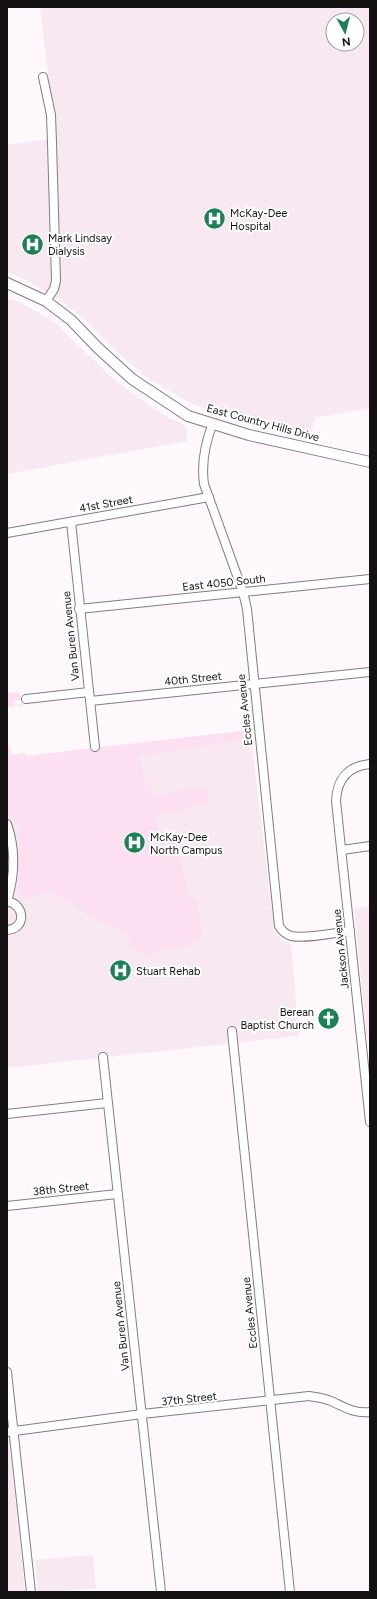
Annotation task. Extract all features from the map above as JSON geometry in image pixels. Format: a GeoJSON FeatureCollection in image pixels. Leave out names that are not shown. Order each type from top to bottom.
{"type":"FeatureCollection","features":[{"type":"Feature","properties":{"kind":"main road","name":"East Country Hills Drive"},"geometry":{"type":"LineString","coordinates":[[7,283],[46,301],[71,320],[132,380],[188,416],[249,435],[370,462]]}},
{"type":"Feature","properties":{"kind":"street"},"geometry":{"type":"LineString","coordinates":[[43,78],[51,115],[56,281],[54,289],[46,301]]}},
{"type":"Feature","properties":{"kind":"street","name":"Eccles Avenue"},"geometry":{"type":"LineString","coordinates":[[212,423],[207,438],[203,463],[204,484],[243,592],[248,619],[279,926],[283,932],[290,936],[350,931]]}},
{"type":"Feature","properties":{"kind":"street","name":"41st Street"},"geometry":{"type":"LineString","coordinates":[[7,533],[209,497]]}},
{"type":"Feature","properties":{"kind":"street","name":"Van Buren Avenue"},"geometry":{"type":"LineString","coordinates":[[71,522],[95,747]]}},
{"type":"Feature","properties":{"kind":"street","name":"East 4050 South"},"geometry":{"type":"LineString","coordinates":[[80,609],[370,579]]}},
{"type":"Feature","properties":{"kind":"street","name":"40th Street"},"geometry":{"type":"LineString","coordinates":[[90,701],[370,672]]}},
{"type":"Feature","properties":{"kind":"street"},"geometry":{"type":"LineString","coordinates":[[26,699],[89,692]]}},
{"type":"Feature","properties":{"kind":"street","name":"Jackson Avenue"},"geometry":{"type":"LineString","coordinates":[[370,764],[358,766],[344,776],[340,783],[336,801],[370,1122]]}},
{"type":"Feature","properties":{"kind":"street"},"geometry":{"type":"LineString","coordinates":[[7,824],[12,839],[14,856],[12,885],[7,901],[16,904],[19,908],[21,917],[18,925],[7,930]]}},
{"type":"Feature","properties":{"kind":"street"},"geometry":{"type":"LineString","coordinates":[[342,850],[370,846]]}},
{"type":"Feature","properties":{"kind":"street","name":"Eccles Avenue"},"geometry":{"type":"LineString","coordinates":[[232,1031],[290,1592]]}},
{"type":"Feature","properties":{"kind":"street","name":"Van Buren Avenue"},"geometry":{"type":"LineString","coordinates":[[103,1057],[161,1592]]}},
{"type":"Feature","properties":{"kind":"street"},"geometry":{"type":"LineString","coordinates":[[7,1114],[107,1103]]}},
{"type":"Feature","properties":{"kind":"street","name":"38th Street"},"geometry":{"type":"LineString","coordinates":[[7,1206],[117,1194]]}},
{"type":"Feature","properties":{"kind":"street"},"geometry":{"type":"LineString","coordinates":[[7,1372],[10,1432],[31,1592]]}},
{"type":"Feature","properties":{"kind":"street","name":"37th Street"},"geometry":{"type":"LineString","coordinates":[[10,1432],[142,1414],[309,1396],[329,1400],[349,1410],[362,1413],[370,1412]]}},
{"type":"Feature","properties":{"kind":"shaded area","name":"McKay-Dee Hospital"},"geometry":{"type":"Polygon","coordinates":[[[40,7],[370,7],[370,408],[315,418],[311,437],[194,405],[149,379],[119,354],[83,318],[60,300],[26,280],[7,272],[7,145],[56,138],[40,7]]]}},
{"type":"Feature","properties":{"kind":"shaded area"},"geometry":{"type":"Polygon","coordinates":[[[7,298],[21,303],[53,321],[112,378],[165,416],[186,426],[187,441],[7,474],[7,298]]]}},
{"type":"Feature","properties":{"kind":"shaded area"},"geometry":{"type":"Polygon","coordinates":[[[19,692],[22,700],[13,701],[14,705],[22,704],[23,706],[7,706],[7,693],[19,692]]]}},
{"type":"Feature","properties":{"kind":"shaded area","name":"McKay-Dee North Campus"},"geometry":{"type":"Polygon","coordinates":[[[250,730],[274,928],[278,936],[283,941],[291,943],[299,1036],[7,1068],[7,758],[250,730]]]}},
{"type":"Feature","properties":{"kind":"shaded area"},"geometry":{"type":"Polygon","coordinates":[[[250,730],[251,739],[139,756],[146,784],[150,783],[154,796],[188,789],[206,788],[210,803],[155,816],[160,835],[174,832],[189,897],[196,901],[202,931],[198,942],[144,955],[129,947],[129,934],[125,930],[118,927],[109,927],[55,894],[42,893],[27,898],[17,891],[20,855],[19,833],[18,825],[14,823],[7,808],[7,745],[10,746],[11,755],[25,753],[26,756],[250,730]]]}},
{"type":"Feature","properties":{"kind":"shaded area"},"geometry":{"type":"Polygon","coordinates":[[[370,906],[370,1038],[367,1038],[354,908],[370,906]]]}},
{"type":"Feature","properties":{"kind":"shaded area"},"geometry":{"type":"Polygon","coordinates":[[[7,1438],[9,1441],[25,1592],[7,1592],[7,1438]]]}},
{"type":"Feature","properties":{"kind":"shaded area"},"geometry":{"type":"Polygon","coordinates":[[[93,1555],[96,1588],[38,1592],[35,1560],[93,1555]]]}},
{"type":"Feature","properties":{"kind":"place","name":"McKay-Dee Hospital"},"geometry":{"type":"Point","coordinates":[214,219]}},
{"type":"Feature","properties":{"kind":"place","name":"Mark Lindsay Dialysis"},"geometry":{"type":"Point","coordinates":[33,244]}},
{"type":"Feature","properties":{"kind":"place","name":"McKay-Dee North Campus"},"geometry":{"type":"Point","coordinates":[135,843]}},
{"type":"Feature","properties":{"kind":"place","name":"Stuart Rehab"},"geometry":{"type":"Point","coordinates":[121,971]}},
{"type":"Feature","properties":{"kind":"place","name":"Berean Baptist Church"},"geometry":{"type":"Point","coordinates":[329,1018]}}]}
